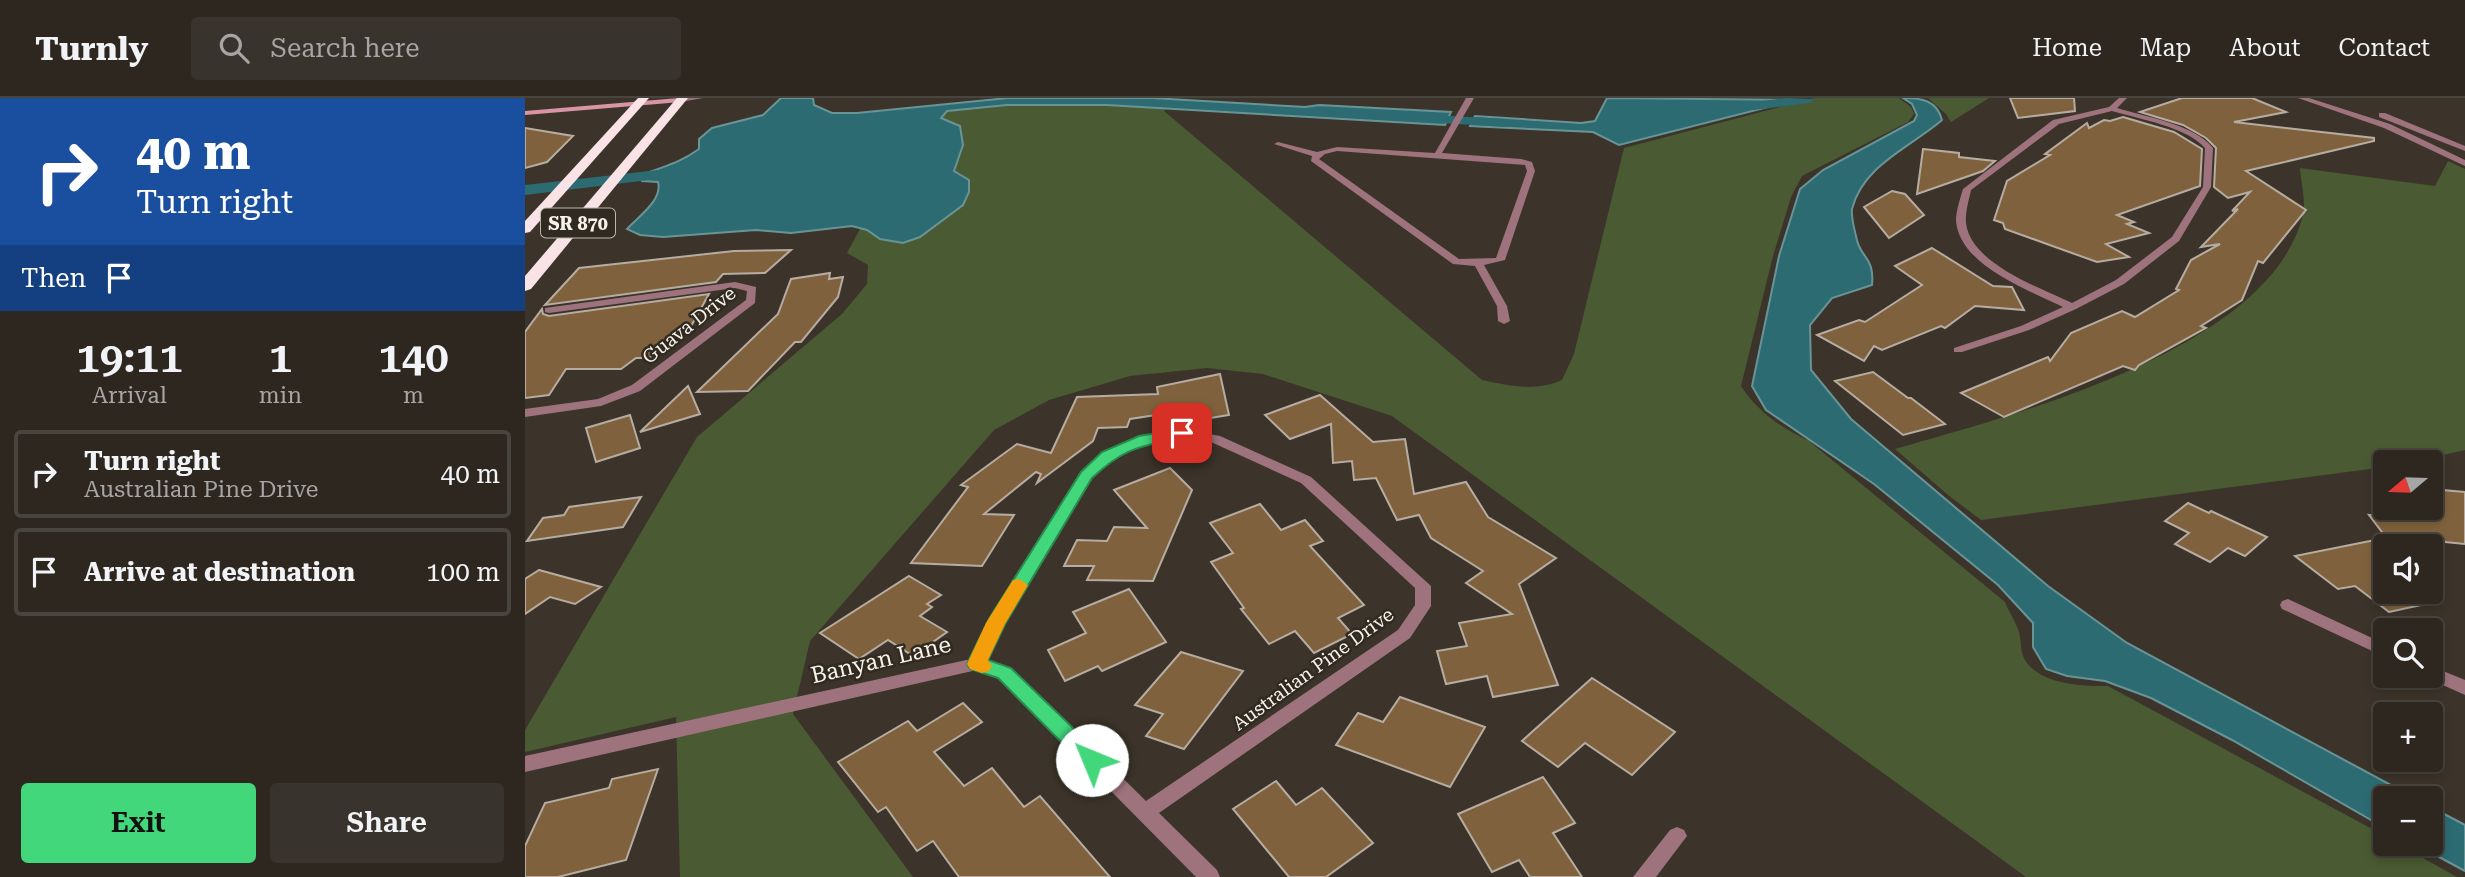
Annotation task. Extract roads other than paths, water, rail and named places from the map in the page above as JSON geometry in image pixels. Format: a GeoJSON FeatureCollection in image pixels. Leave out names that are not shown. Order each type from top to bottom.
{"type":"FeatureCollection","features":[{"type":"Feature","properties":{"kind":"highway","name":"SR 870"},"geometry":{"type":"LineString","coordinates":[[525,286],[682,99]]}},
{"type":"Feature","properties":{"kind":"highway","name":"SR 870"},"geometry":{"type":"LineString","coordinates":[[525,229],[642,101]]}},
{"type":"Feature","properties":{"kind":"street"},"geometry":{"type":"LineString","coordinates":[[525,107],[626,98]]}},
{"type":"Feature","properties":{"kind":"street"},"geometry":{"type":"LineString","coordinates":[[525,113],[699,98]]}},
{"type":"Feature","properties":{"kind":"street"},"geometry":{"type":"LineString","coordinates":[[1438,154],[1470,98]]}},
{"type":"Feature","properties":{"kind":"street"},"geometry":{"type":"LineString","coordinates":[[2072,307],[1990,266],[1969,246],[1961,223],[1967,189],[2056,122],[2112,108],[2123,98]]}},
{"type":"Feature","properties":{"kind":"street"},"geometry":{"type":"LineString","coordinates":[[2302,98],[2387,126],[2465,163]]}},
{"type":"Feature","properties":{"kind":"street"},"geometry":{"type":"LineString","coordinates":[[2331,98],[2410,124],[2465,149]]}},
{"type":"Feature","properties":{"kind":"street"},"geometry":{"type":"LineString","coordinates":[[1958,350],[2025,328],[2072,307],[2120,282],[2176,239],[2207,187],[2209,148],[2201,139],[2112,108]]}},
{"type":"Feature","properties":{"kind":"street"},"geometry":{"type":"LineString","coordinates":[[1277,144],[1318,155]]}},
{"type":"Feature","properties":{"kind":"street"},"geometry":{"type":"LineString","coordinates":[[1337,149],[1438,154],[1521,161],[1529,164],[1531,171],[1500,260],[1457,262],[1314,159],[1337,149]]}},
{"type":"Feature","properties":{"kind":"street"},"geometry":{"type":"LineString","coordinates":[[1478,263],[1502,306],[1504,321]]}},
{"type":"Feature","properties":{"kind":"street","name":"Guava Drive"},"geometry":{"type":"LineString","coordinates":[[525,413],[601,402],[636,388],[751,301],[752,289],[735,285],[549,310]]}},
{"type":"Feature","properties":{"kind":"street","name":"Australian Pine Drive"},"geometry":{"type":"LineString","coordinates":[[977,664],[996,623],[1086,475],[1108,455],[1145,439],[1182,433],[1215,439],[1305,480],[1423,586],[1423,607],[1404,634],[1145,812]]}},
{"type":"Feature","properties":{"kind":"street"},"geometry":{"type":"LineString","coordinates":[[2288,605],[2373,644]]}},
{"type":"Feature","properties":{"kind":"street","name":"Banyan Lane"},"geometry":{"type":"LineString","coordinates":[[525,764],[977,664],[1005,673],[1210,877]]}},
{"type":"Feature","properties":{"kind":"street"},"geometry":{"type":"LineString","coordinates":[[2443,678],[2465,688]]}},
{"type":"Feature","properties":{"kind":"street"},"geometry":{"type":"LineString","coordinates":[[1643,877],[1677,836]]}},
{"type":"Feature","properties":{"kind":"water"},"geometry":{"type":"Polygon","coordinates":[[[781,98],[813,98],[814,105],[832,113],[857,113],[1008,98],[1152,98],[1451,112],[1445,125],[1107,105],[1007,105],[947,111],[941,118],[960,126],[963,145],[954,171],[969,180],[969,192],[963,205],[920,237],[903,243],[880,239],[867,230],[852,226],[791,233],[756,230],[663,237],[640,235],[627,229],[649,208],[659,189],[658,182],[642,181],[642,175],[677,162],[699,149],[699,139],[712,128],[763,115],[781,98]]]}},
{"type":"Feature","properties":{"kind":"water"},"geometry":{"type":"Polygon","coordinates":[[[1607,98],[1796,100],[1619,145],[1593,132],[1470,126],[1475,116],[1581,123],[1595,121],[1607,98]]]}},
{"type":"Feature","properties":{"kind":"water"},"geometry":{"type":"Polygon","coordinates":[[[1903,98],[1932,104],[1942,120],[1889,158],[1866,180],[1858,194],[1852,209],[1852,219],[1860,249],[1871,268],[1872,285],[1832,298],[1810,325],[1811,370],[1851,419],[2048,586],[2127,643],[2393,786],[2373,786],[2373,821],[2232,740],[2151,698],[2105,681],[2067,676],[2046,669],[2033,647],[2033,623],[1998,585],[1874,484],[1766,410],[1752,386],[1779,256],[1800,189],[1823,170],[1914,121],[1917,115],[1912,104],[1903,98]]]}},
{"type":"Feature","properties":{"kind":"water"},"geometry":{"type":"Polygon","coordinates":[[[2443,813],[2465,825],[2465,871],[2437,856],[2443,856],[2443,813]]]}},
{"type":"Feature","properties":{"kind":"waterway"},"geometry":{"type":"LineString","coordinates":[[1754,106],[1809,99]]}},
{"type":"Feature","properties":{"kind":"waterway"},"geometry":{"type":"LineString","coordinates":[[1413,118],[1507,123]]}},
{"type":"Feature","properties":{"kind":"waterway"},"geometry":{"type":"LineString","coordinates":[[525,190],[676,173]]}}]}
